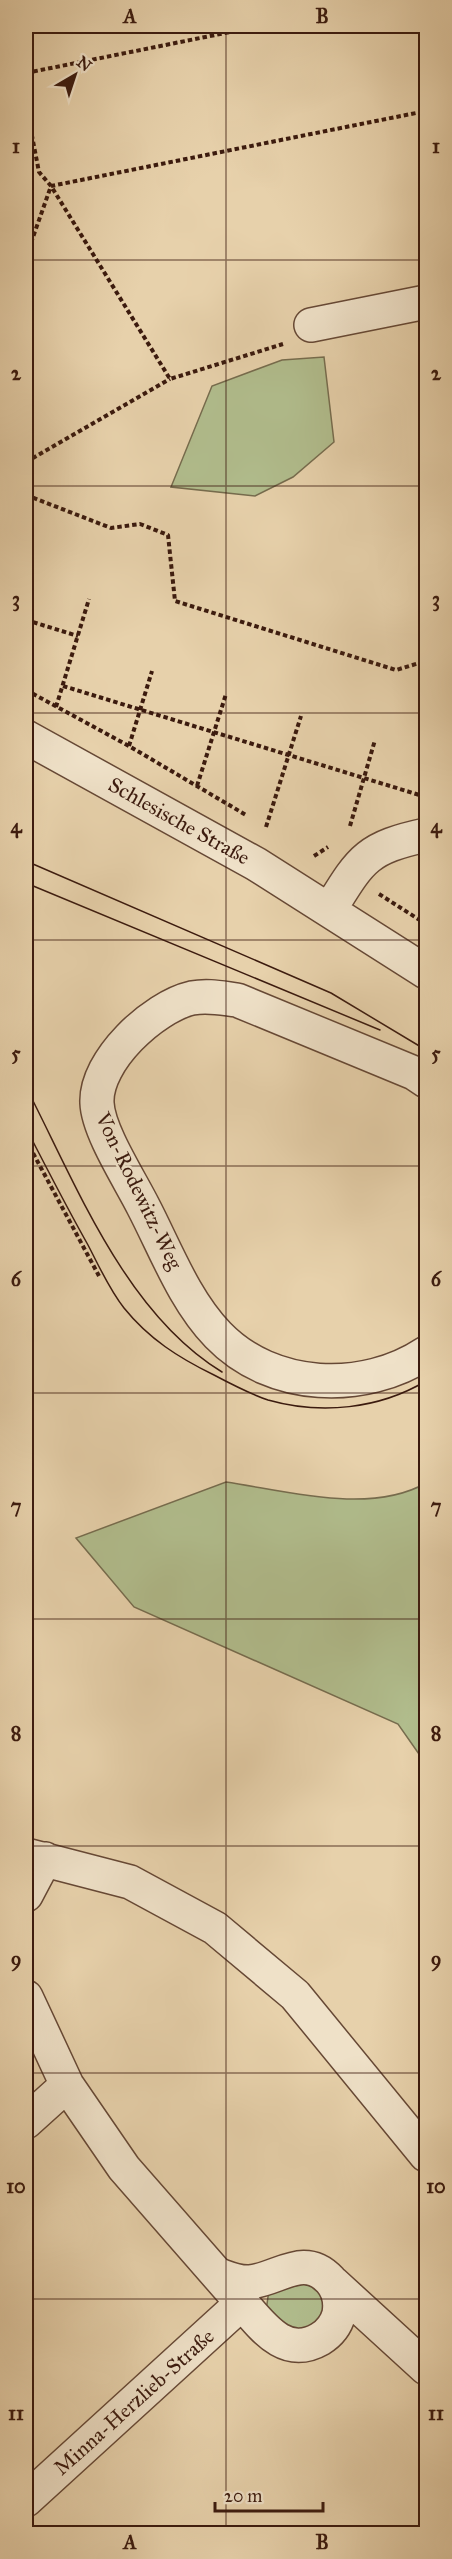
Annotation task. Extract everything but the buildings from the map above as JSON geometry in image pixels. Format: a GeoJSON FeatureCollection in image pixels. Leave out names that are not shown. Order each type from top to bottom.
{"type":"FeatureCollection","features":[{"type":"Feature","properties":{"kind":"street"},"geometry":{"type":"LineString","coordinates":[[311,325],[426,302]]}},
{"type":"Feature","properties":{"kind":"street","name":"Schlesische Straße"},"geometry":{"type":"LineString","coordinates":[[26,737],[246,859],[330,909],[426,972]]}},
{"type":"Feature","properties":{"kind":"street"},"geometry":{"type":"LineString","coordinates":[[330,909],[356,867],[378,849],[426,835]]}},
{"type":"Feature","properties":{"kind":"street","name":"Von-Rodewitz-Weg"},"geometry":{"type":"LineString","coordinates":[[426,1081],[414,1073],[237,1000],[210,996],[189,999],[157,1015],[130,1037],[118,1049],[104,1071],[97,1090],[97,1106],[109,1140],[198,1308],[218,1335],[238,1351],[261,1366],[284,1374],[332,1381],[358,1381],[380,1376],[409,1364],[426,1353]]}},
{"type":"Feature","properties":{"kind":"street"},"geometry":{"type":"LineString","coordinates":[[26,1895],[35,1857],[130,1882],[215,1928],[295,1995],[426,2155]]}},
{"type":"Feature","properties":{"kind":"street"},"geometry":{"type":"LineString","coordinates":[[26,1997],[67,2085],[124,2168],[272,2337],[284,2344],[304,2345],[321,2338],[336,2324],[340,2300],[333,2283]]}},
{"type":"Feature","properties":{"kind":"street"},"geometry":{"type":"LineString","coordinates":[[26,2122],[67,2085]]}},
{"type":"Feature","properties":{"kind":"street"},"geometry":{"type":"LineString","coordinates":[[219,2275],[235,2281],[248,2282],[260,2280],[291,2267],[318,2270],[426,2368]]}},
{"type":"Feature","properties":{"kind":"street","name":"Minna-Herzlieb-Straße"},"geometry":{"type":"LineString","coordinates":[[26,2500],[242,2303]]}},
{"type":"Feature","properties":{"kind":"path"},"geometry":{"type":"LineString","coordinates":[[26,73],[260,26]]}},
{"type":"Feature","properties":{"kind":"path"},"geometry":{"type":"LineString","coordinates":[[26,105],[39,172],[51,186],[170,379]]}},
{"type":"Feature","properties":{"kind":"path"},"geometry":{"type":"LineString","coordinates":[[51,186],[426,111]]}},
{"type":"Feature","properties":{"kind":"path"},"geometry":{"type":"LineString","coordinates":[[26,257],[51,186]]}},
{"type":"Feature","properties":{"kind":"path"},"geometry":{"type":"LineString","coordinates":[[26,462],[170,379],[278,346],[311,325]]}},
{"type":"Feature","properties":{"kind":"path"},"geometry":{"type":"LineString","coordinates":[[26,495],[111,528],[140,524],[168,535],[175,601],[396,670],[426,661]]}},
{"type":"Feature","properties":{"kind":"path"},"geometry":{"type":"LineString","coordinates":[[56,707],[89,599]]}},
{"type":"Feature","properties":{"kind":"path"},"geometry":{"type":"LineString","coordinates":[[26,620],[78,636]]}},
{"type":"Feature","properties":{"kind":"path"},"geometry":{"type":"LineString","coordinates":[[129,746],[152,671]]}},
{"type":"Feature","properties":{"kind":"path"},"geometry":{"type":"LineString","coordinates":[[63,686],[426,797]]}},
{"type":"Feature","properties":{"kind":"path"},"geometry":{"type":"LineString","coordinates":[[26,690],[129,746],[276,833]]}},
{"type":"Feature","properties":{"kind":"path"},"geometry":{"type":"LineString","coordinates":[[197,786],[226,694]]}},
{"type":"Feature","properties":{"kind":"path"},"geometry":{"type":"LineString","coordinates":[[266,827],[301,717]]}},
{"type":"Feature","properties":{"kind":"path"},"geometry":{"type":"LineString","coordinates":[[347,836],[375,740]]}},
{"type":"Feature","properties":{"kind":"path"},"geometry":{"type":"LineString","coordinates":[[304,850],[426,924]]}},
{"type":"Feature","properties":{"kind":"path"},"geometry":{"type":"LineString","coordinates":[[26,1140],[99,1276]]}},
{"type":"Feature","properties":{"kind":"green space"},"geometry":{"type":"Polygon","coordinates":[[[324,357],[334,442],[293,477],[255,496],[171,487],[212,386],[282,360],[324,357]]]}},
{"type":"Feature","properties":{"kind":"green space"},"geometry":{"type":"Polygon","coordinates":[[[226,1482],[301,1495],[354,1499],[380,1498],[404,1493],[426,1483],[426,1764],[398,1724],[134,1607],[76,1538],[226,1482]]]}},
{"type":"Feature","properties":{"kind":"green space"},"geometry":{"type":"Polygon","coordinates":[[[313,2275],[331,2312],[299,2338],[266,2311],[269,2290],[313,2275]]]}},
{"type":"Feature","properties":{"kind":"tram line"},"geometry":{"type":"LineString","coordinates":[[26,861],[331,993],[426,1050]]}},
{"type":"Feature","properties":{"kind":"tram line"},"geometry":{"type":"LineString","coordinates":[[26,883],[380,1030]]}},
{"type":"Feature","properties":{"kind":"tram line"},"geometry":{"type":"LineString","coordinates":[[26,1087],[84,1204],[106,1244],[131,1281],[157,1316],[188,1347],[222,1372]]}},
{"type":"Feature","properties":{"kind":"tram line"},"geometry":{"type":"LineString","coordinates":[[26,1128],[104,1277],[119,1301],[144,1329],[177,1355],[254,1395],[288,1405],[349,1407],[389,1398],[426,1381]]}}]}
